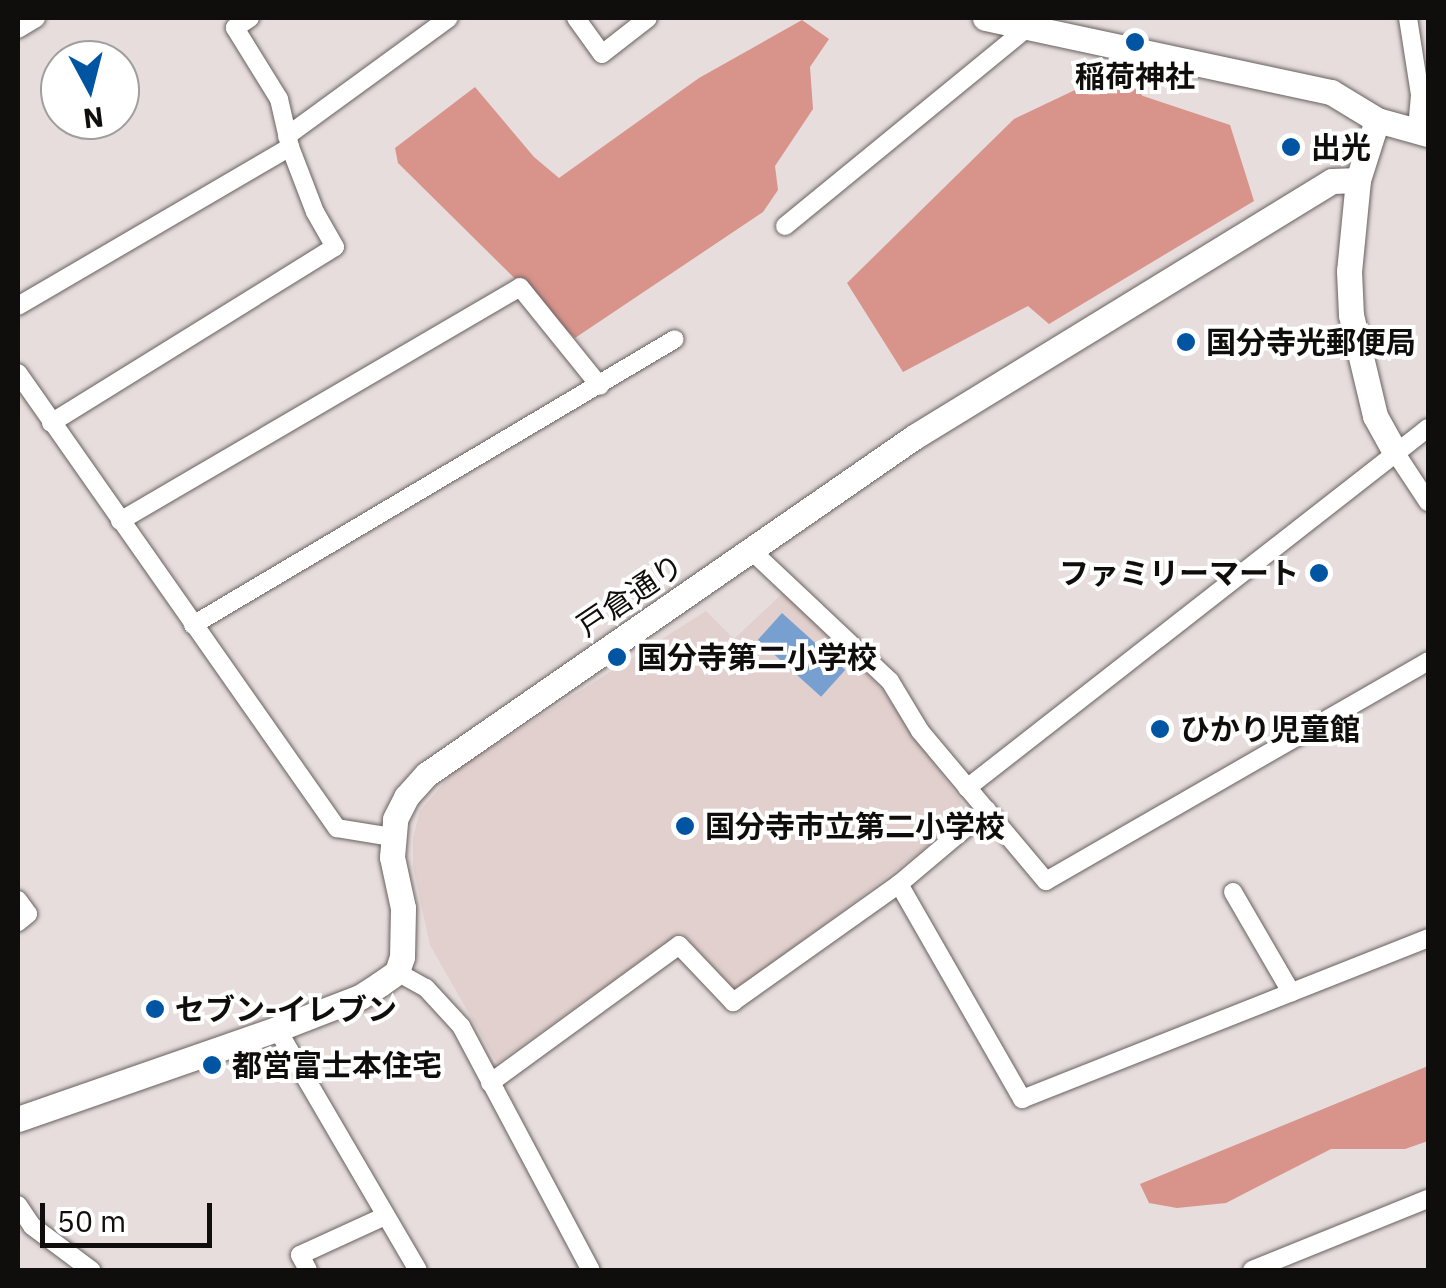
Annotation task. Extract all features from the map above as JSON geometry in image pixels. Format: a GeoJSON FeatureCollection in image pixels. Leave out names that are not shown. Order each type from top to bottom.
{"type":"FeatureCollection","features":[{"type":"Feature","properties":{"kind":"street"},"geometry":{"type":"LineString","coordinates":[[18,29],[36,18]]}},
{"type":"Feature","properties":{"kind":"street"},"geometry":{"type":"LineString","coordinates":[[52,423],[335,247],[315,212],[288,142],[279,99],[235,28],[250,18]]}},
{"type":"Feature","properties":{"kind":"street"},"geometry":{"type":"LineString","coordinates":[[18,306],[288,142],[449,18]]}},
{"type":"Feature","properties":{"kind":"street"},"geometry":{"type":"LineString","coordinates":[[576,18],[602,54],[648,18]]}},
{"type":"Feature","properties":{"kind":"street"},"geometry":{"type":"LineString","coordinates":[[985,18],[1331,92],[1376,120],[1423,133],[1414,18]]}},
{"type":"Feature","properties":{"kind":"street"},"geometry":{"type":"LineString","coordinates":[[785,226],[1028,27]]}},
{"type":"Feature","properties":{"kind":"street"},"geometry":{"type":"LineString","coordinates":[[1376,120],[1358,180],[1349,271],[1351,315],[1375,416],[1428,502]]}},
{"type":"Feature","properties":{"kind":"street","name":"戸倉通り"},"geometry":{"type":"LineString","coordinates":[[392,837],[406,797],[428,774],[914,437],[1332,181],[1358,180]]}},
{"type":"Feature","properties":{"kind":"street"},"geometry":{"type":"LineString","coordinates":[[120,521],[520,287],[600,386]]}},
{"type":"Feature","properties":{"kind":"street"},"geometry":{"type":"LineString","coordinates":[[193,625],[676,340]]}},
{"type":"Feature","properties":{"kind":"street"},"geometry":{"type":"LineString","coordinates":[[18,373],[337,828],[392,837],[404,929],[396,972],[360,997],[277,1029],[20,1114]]}},
{"type":"Feature","properties":{"kind":"street"},"geometry":{"type":"LineString","coordinates":[[967,788],[1428,428]]}},
{"type":"Feature","properties":{"kind":"street"},"geometry":{"type":"LineString","coordinates":[[752,552],[890,681],[920,731],[1046,881],[1428,661]]}},
{"type":"Feature","properties":{"kind":"street"},"geometry":{"type":"LineString","coordinates":[[490,1084],[679,946],[733,1002],[899,884],[987,810]]}},
{"type":"Feature","properties":{"kind":"street"},"geometry":{"type":"LineString","coordinates":[[899,884],[1022,1099],[1428,938]]}},
{"type":"Feature","properties":{"kind":"street"},"geometry":{"type":"LineString","coordinates":[[1233,892],[1290,992]]}},
{"type":"Feature","properties":{"kind":"street"},"geometry":{"type":"LineString","coordinates":[[18,900],[28,914],[18,922]]}},
{"type":"Feature","properties":{"kind":"street"},"geometry":{"type":"LineString","coordinates":[[396,972],[426,988],[446,1006],[591,1270]]}},
{"type":"Feature","properties":{"kind":"street"},"geometry":{"type":"LineString","coordinates":[[277,1029],[418,1270]]}},
{"type":"Feature","properties":{"kind":"street"},"geometry":{"type":"LineString","coordinates":[[1252,1270],[1428,1199]]}},
{"type":"Feature","properties":{"kind":"street"},"geometry":{"type":"LineString","coordinates":[[18,1206],[32,1226],[91,1270]]}},
{"type":"Feature","properties":{"kind":"street"},"geometry":{"type":"LineString","coordinates":[[308,1270],[300,1255],[385,1216]]}},
{"type":"Feature","properties":{"kind":"shaded area"},"geometry":{"type":"Polygon","coordinates":[[[802,20],[829,39],[810,67],[813,109],[775,166],[778,190],[763,212],[575,338],[398,163],[395,148],[475,87],[534,157],[559,178],[699,78],[802,20]]]}},
{"type":"Feature","properties":{"kind":"shaded area"},"geometry":{"type":"Polygon","coordinates":[[[1115,71],[1143,96],[1230,125],[1254,201],[1049,324],[1028,306],[903,372],[847,283],[1014,119],[1115,71]]]}},
{"type":"Feature","properties":{"kind":"shaded area","name":"国分寺市立第二小学校"},"geometry":{"type":"Polygon","coordinates":[[[785,591],[882,690],[970,814],[736,991],[681,932],[497,1063],[430,945],[413,867],[413,838],[420,811],[454,771],[706,611],[734,639],[785,591]]]}},
{"type":"Feature","properties":{"kind":"shaded area"},"geometry":{"type":"Polygon","coordinates":[[[1428,1066],[1428,1141],[1405,1149],[1331,1149],[1226,1203],[1177,1208],[1149,1203],[1140,1184],[1428,1066]]]}},
{"type":"Feature","properties":{"kind":"water"},"geometry":{"type":"Polygon","coordinates":[[[782,613],[845,670],[821,697],[758,640],[782,613]]]}},
{"type":"Feature","properties":{"kind":"place","name":"稲荷神社"},"geometry":{"type":"Point","coordinates":[1135,42]}},
{"type":"Feature","properties":{"kind":"place","name":"出光"},"geometry":{"type":"Point","coordinates":[1291,147]}},
{"type":"Feature","properties":{"kind":"place","name":"国分寺光郵便局"},"geometry":{"type":"Point","coordinates":[1186,342]}},
{"type":"Feature","properties":{"kind":"place","name":"ファミリーマート"},"geometry":{"type":"Point","coordinates":[1319,573]}},
{"type":"Feature","properties":{"kind":"place","name":"国分寺第二小学校"},"geometry":{"type":"Point","coordinates":[617,657]}},
{"type":"Feature","properties":{"kind":"place","name":"ひかり児童館"},"geometry":{"type":"Point","coordinates":[1160,729]}},
{"type":"Feature","properties":{"kind":"place","name":"国分寺市立第二小学校"},"geometry":{"type":"Point","coordinates":[685,826]}},
{"type":"Feature","properties":{"kind":"place","name":"セブン-イレブン"},"geometry":{"type":"Point","coordinates":[155,1009]}},
{"type":"Feature","properties":{"kind":"place","name":"都営富士本住宅"},"geometry":{"type":"Point","coordinates":[212,1065]}}]}
